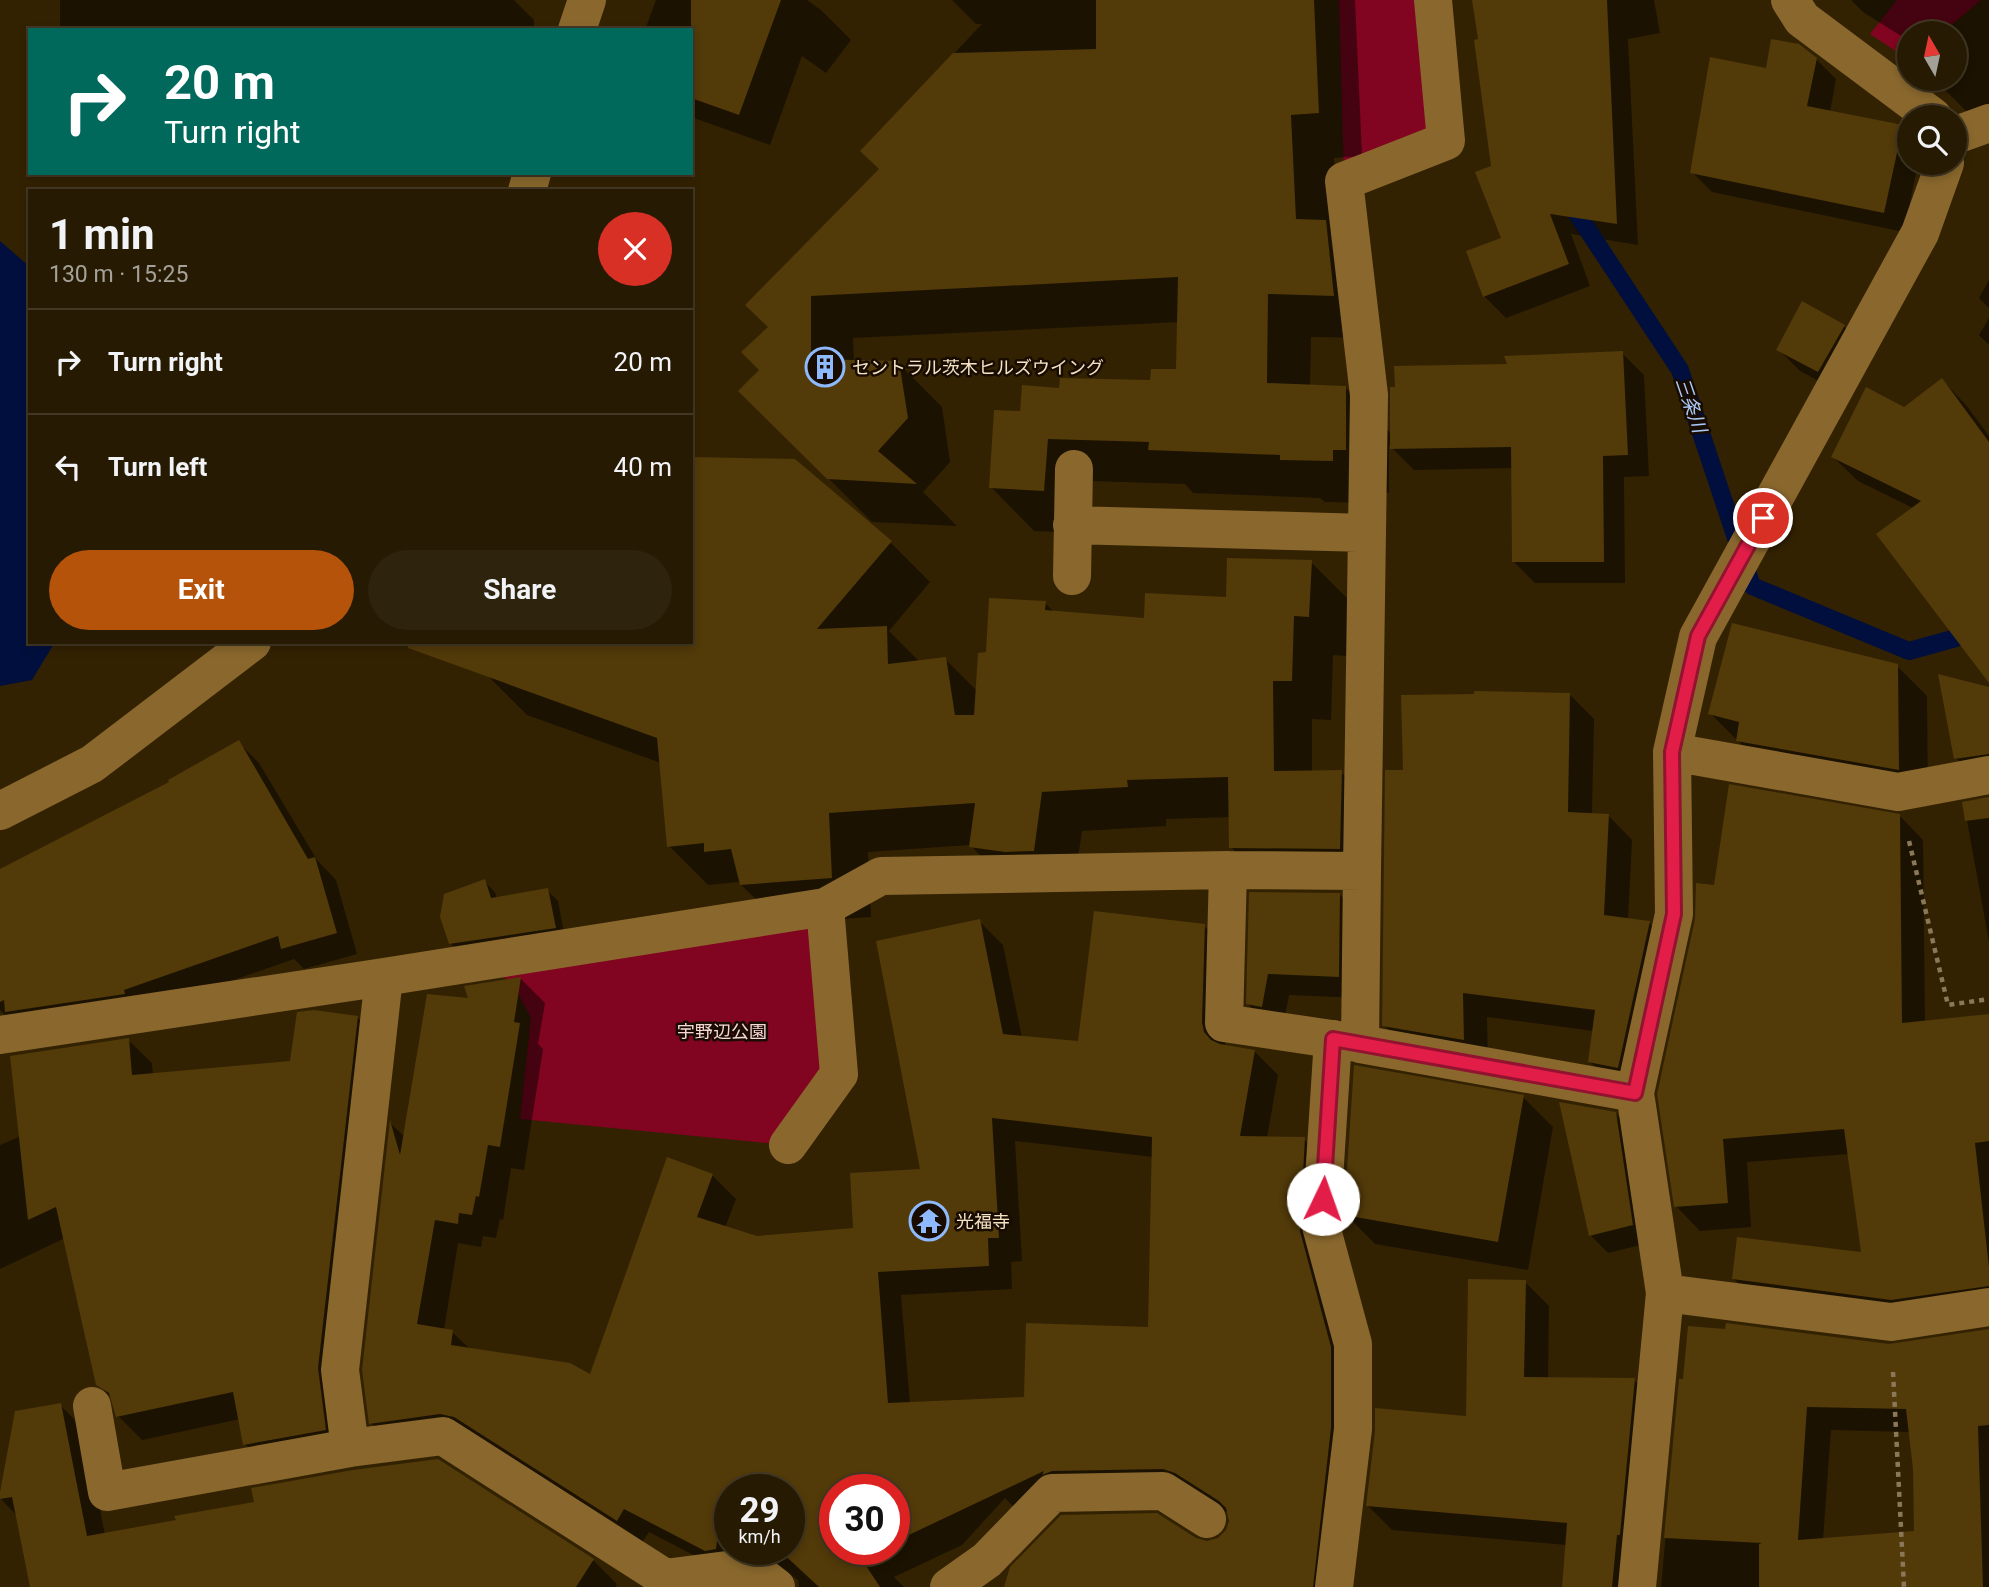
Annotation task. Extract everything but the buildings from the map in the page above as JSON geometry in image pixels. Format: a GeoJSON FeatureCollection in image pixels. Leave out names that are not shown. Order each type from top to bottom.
{"type":"FeatureCollection","features":[{"type":"Feature","properties":{"kind":"street"},"geometry":{"type":"LineString","coordinates":[[578,28],[587,0]]}},
{"type":"Feature","properties":{"kind":"street"},"geometry":{"type":"LineString","coordinates":[[1334,1587],[1353,1429],[1353,1344],[1321,1226],[1346,1041],[1362,870],[1369,396],[1344,181],[1446,141],[1433,0]]}},
{"type":"Feature","properties":{"kind":"street"},"geometry":{"type":"LineString","coordinates":[[1790,0],[1802,19],[1915,105]]}},
{"type":"Feature","properties":{"kind":"street"},"geometry":{"type":"LineString","coordinates":[[1637,1587],[1665,1293],[1635,1093],[1674,914],[1672,752],[1698,636],[1920,233],[1941,175]]}},
{"type":"Feature","properties":{"kind":"street"},"geometry":{"type":"LineString","coordinates":[[1072,576],[1074,469]]}},
{"type":"Feature","properties":{"kind":"street"},"geometry":{"type":"LineString","coordinates":[[1072,525],[1367,533]]}},
{"type":"Feature","properties":{"kind":"street"},"geometry":{"type":"LineString","coordinates":[[0,811],[92,764],[249,644]]}},
{"type":"Feature","properties":{"kind":"street"},"geometry":{"type":"LineString","coordinates":[[1672,752],[1898,792],[1989,775]]}},
{"type":"Feature","properties":{"kind":"street"},"geometry":{"type":"LineString","coordinates":[[1228,870],[1224,1023],[1346,1041],[1635,1093]]}},
{"type":"Feature","properties":{"kind":"street"},"geometry":{"type":"LineString","coordinates":[[0,1035],[825,907],[881,876],[1362,870]]}},
{"type":"Feature","properties":{"kind":"street"},"geometry":{"type":"LineString","coordinates":[[788,1145],[839,1074],[825,907]]}},
{"type":"Feature","properties":{"kind":"street"},"geometry":{"type":"LineString","coordinates":[[350,1448],[340,1370],[384,977]]}},
{"type":"Feature","properties":{"kind":"street"},"geometry":{"type":"LineString","coordinates":[[1665,1293],[1891,1322],[1989,1307]]}},
{"type":"Feature","properties":{"kind":"street"},"geometry":{"type":"LineString","coordinates":[[92,1406],[107,1492],[350,1448],[443,1436],[650,1582],[750,1567],[776,1587]]}},
{"type":"Feature","properties":{"kind":"street"},"geometry":{"type":"LineString","coordinates":[[949,1587],[987,1560],[1052,1493],[1163,1491],[1207,1519]]}},
{"type":"Feature","properties":{"kind":"path"},"geometry":{"type":"LineString","coordinates":[[1898,792],[1948,1005],[1989,999]]}},
{"type":"Feature","properties":{"kind":"path"},"geometry":{"type":"LineString","coordinates":[[1891,1322],[1904,1587]]}},
{"type":"Feature","properties":{"kind":"green space"},"geometry":{"type":"Polygon","coordinates":[[[1339,0],[1433,0],[1446,141],[1344,181],[1339,0]]]}},
{"type":"Feature","properties":{"kind":"green space"},"geometry":{"type":"Polygon","coordinates":[[[1897,0],[1981,0],[1956,21],[1897,21],[1897,52],[1870,34],[1897,0]]]}},
{"type":"Feature","properties":{"kind":"green space","name":"宇野辺公園"},"geometry":{"type":"Polygon","coordinates":[[[825,907],[839,1074],[788,1145],[520,1119],[531,1018],[513,984],[482,962],[825,907]]]}},
{"type":"Feature","properties":{"kind":"shaded area"},"geometry":{"type":"Polygon","coordinates":[[[0,241],[28,265],[28,644],[54,644],[32,680],[0,686],[0,241]]]}},
{"type":"Feature","properties":{"kind":"waterway","name":"三条川"},"geometry":{"type":"LineString","coordinates":[[1568,200],[1680,370],[1752,586],[1909,651],[1989,629]]}},
{"type":"Feature","properties":{"kind":"place","name":"セントラル茨木ヒルズウイング"},"geometry":{"type":"Point","coordinates":[825,367]}},
{"type":"Feature","properties":{"kind":"place","name":"光福寺"},"geometry":{"type":"Point","coordinates":[929,1221]}},
{"type":"Feature","properties":{"kind":"route"},"geometry":{"type":"LineString","coordinates":[[1323,1199],[1333,1039],[1635,1093],[1674,914],[1672,752],[1698,636],[1763,518]]}}]}
